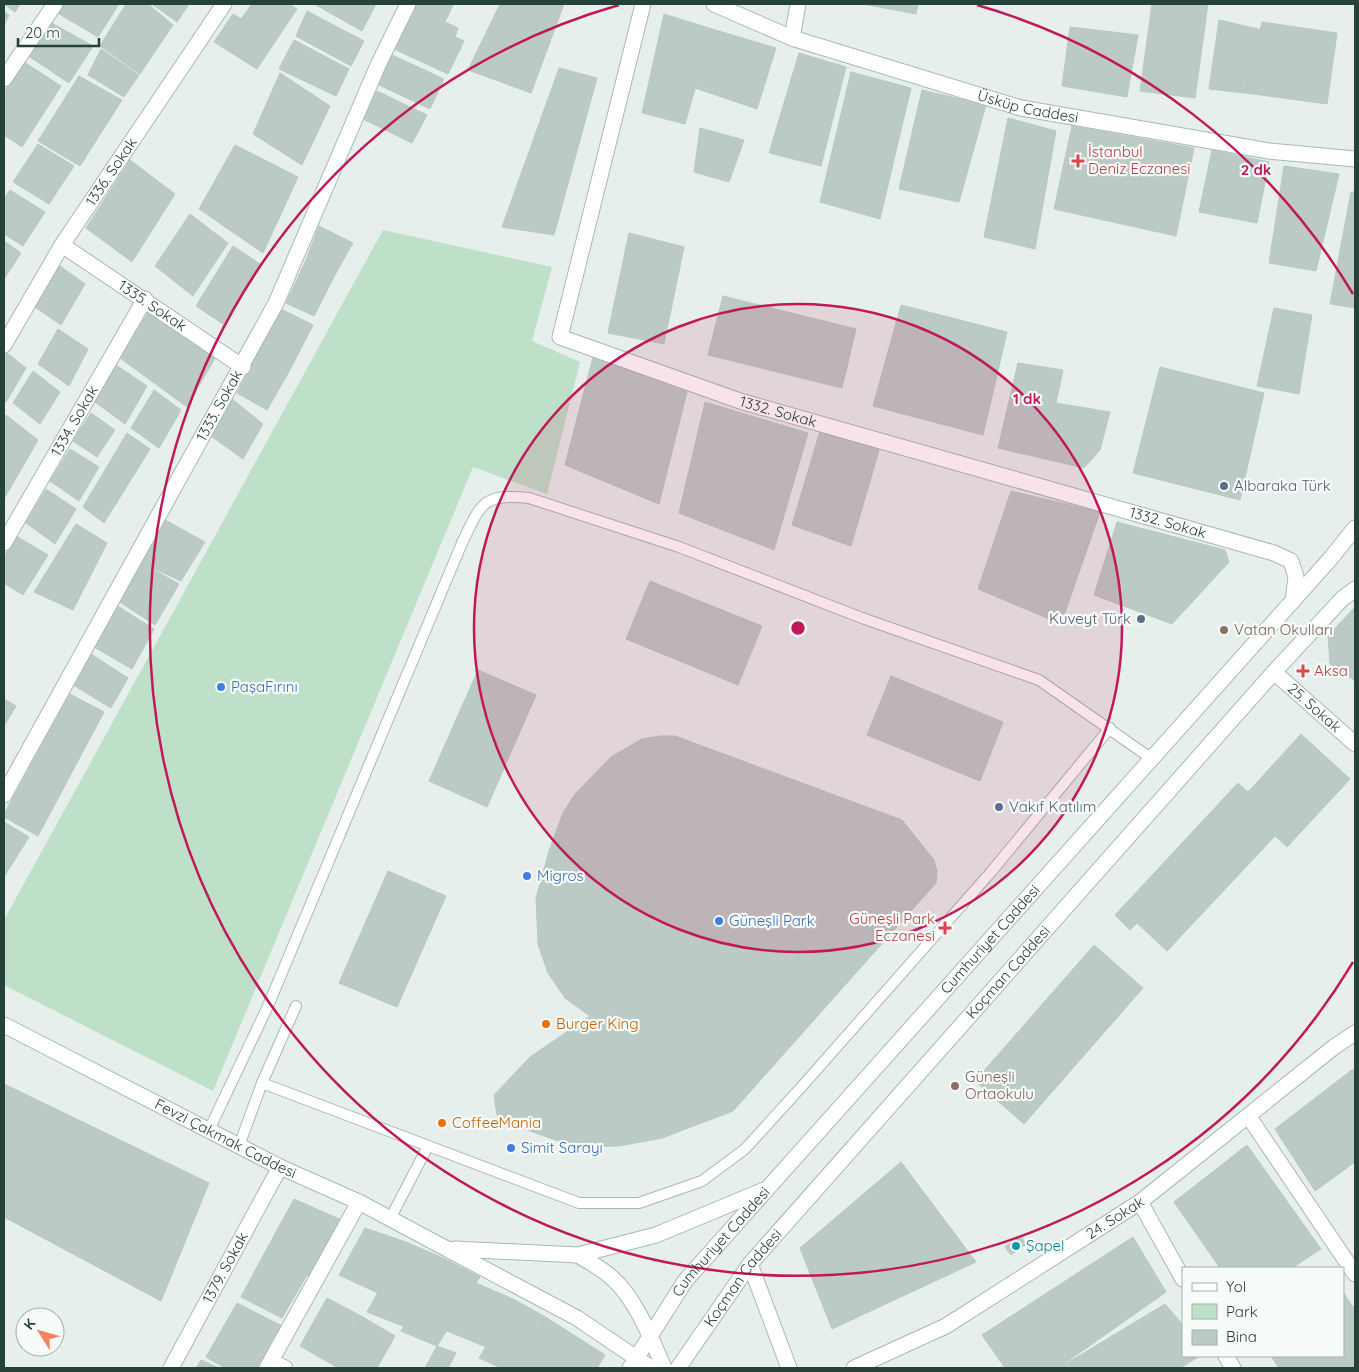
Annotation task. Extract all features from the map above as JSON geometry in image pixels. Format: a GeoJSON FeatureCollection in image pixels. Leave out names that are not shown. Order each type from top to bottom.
{"type":"FeatureCollection","features":[{"type":"Feature","properties":{"kind":"street"},"geometry":{"type":"LineString","coordinates":[[4,79],[54,4]]}},
{"type":"Feature","properties":{"kind":"street","name":"1336. Sokak"},"geometry":{"type":"LineString","coordinates":[[4,345],[62,245],[224,4]]}},
{"type":"Feature","properties":{"kind":"street","name":"1333. Sokak"},"geometry":{"type":"LineString","coordinates":[[4,795],[243,367],[276,303],[378,65],[408,4]]}},
{"type":"Feature","properties":{"kind":"street","name":"1332. Sokak"},"geometry":{"type":"LineString","coordinates":[[643,4],[560,337],[740,401],[1274,553],[1290,562],[1296,577],[1293,601]]}},
{"type":"Feature","properties":{"kind":"street","name":"Üsküp Caddesi"},"geometry":{"type":"LineString","coordinates":[[714,4],[792,38],[1021,108],[1269,151],[1355,159]]}},
{"type":"Feature","properties":{"kind":"street"},"geometry":{"type":"LineString","coordinates":[[792,38],[798,4]]}},
{"type":"Feature","properties":{"kind":"street","name":"1335. Sokak"},"geometry":{"type":"LineString","coordinates":[[62,245],[146,299],[243,367]]}},
{"type":"Feature","properties":{"kind":"street","name":"1334. Sokak"},"geometry":{"type":"LineString","coordinates":[[4,543],[146,299]]}},
{"type":"Feature","properties":{"kind":"street","name":"Cumhuriyet Caddesi"},"geometry":{"type":"LineString","coordinates":[[632,1363],[684,1280],[768,1189],[1293,601],[1355,528]]}},
{"type":"Feature","properties":{"kind":"street","name":"Koçman Caddesi"},"geometry":{"type":"LineString","coordinates":[[678,1368],[750,1264],[1274,672],[1342,599],[1355,589]]}},
{"type":"Feature","properties":{"kind":"street","name":"25. Sokak"},"geometry":{"type":"LineString","coordinates":[[1274,672],[1355,744]]}},
{"type":"Feature","properties":{"kind":"street","name":"Fevzi Çakmak Caddesi"},"geometry":{"type":"LineString","coordinates":[[4,1025],[280,1167],[359,1202],[448,1248],[577,1318],[632,1363],[651,1368]]}},
{"type":"Feature","properties":{"kind":"street","name":"24. Sokak"},"geometry":{"type":"LineString","coordinates":[[854,1368],[946,1326],[1140,1202],[1249,1117],[1334,1047],[1355,1033]]}},
{"type":"Feature","properties":{"kind":"street"},"geometry":{"type":"LineString","coordinates":[[1249,1117],[1355,1274]]}},
{"type":"Feature","properties":{"kind":"street","name":"1379. Sokak"},"geometry":{"type":"LineString","coordinates":[[171,1368],[280,1167]]}},
{"type":"Feature","properties":{"kind":"street"},"geometry":{"type":"LineString","coordinates":[[448,1248],[578,1255],[656,1235],[768,1189]]}},
{"type":"Feature","properties":{"kind":"street"},"geometry":{"type":"LineString","coordinates":[[284,1368],[269,1365],[359,1202]]}},
{"type":"Feature","properties":{"kind":"street"},"geometry":{"type":"LineString","coordinates":[[1140,1202],[1182,1277]]}},
{"type":"Feature","properties":{"kind":"street"},"geometry":{"type":"LineString","coordinates":[[578,1255],[612,1277],[631,1302],[650,1335],[664,1368]]}},
{"type":"Feature","properties":{"kind":"street"},"geometry":{"type":"LineString","coordinates":[[750,1264],[789,1368]]}},
{"type":"Feature","properties":{"kind":"street"},"geometry":{"type":"LineString","coordinates":[[1227,1357],[1233,1368]]}},
{"type":"Feature","properties":{"kind":"lane"},"geometry":{"type":"LineString","coordinates":[[209,1130],[268,1006],[462,543],[480,506],[504,495],[529,498],[679,548],[862,618],[1039,680],[1152,759]]}},
{"type":"Feature","properties":{"kind":"lane"},"geometry":{"type":"LineString","coordinates":[[262,1083],[579,1203],[639,1203],[702,1181],[745,1149],[991,872],[1110,728]]}},
{"type":"Feature","properties":{"kind":"lane"},"geometry":{"type":"LineString","coordinates":[[239,1146],[262,1083],[296,1006]]}},
{"type":"Feature","properties":{"kind":"lane"},"geometry":{"type":"LineString","coordinates":[[390,1218],[428,1146]]}},
{"type":"Feature","properties":{"kind":"green space"},"geometry":{"type":"Polygon","coordinates":[[[383,230],[552,267],[532,341],[580,362],[547,494],[473,467],[213,1091],[4,985],[4,920],[383,230]]]}},
{"type":"Feature","properties":{"kind":"building"},"geometry":{"type":"Polygon","coordinates":[[[4,4],[20,4],[15,12],[4,4]]]}},
{"type":"Feature","properties":{"kind":"building"},"geometry":{"type":"Polygon","coordinates":[[[62,4],[119,4],[98,37],[56,12],[62,4]]]}},
{"type":"Feature","properties":{"kind":"building"},"geometry":{"type":"Polygon","coordinates":[[[126,4],[148,4],[173,25],[140,74],[100,46],[126,4]]]}},
{"type":"Feature","properties":{"kind":"building"},"geometry":{"type":"Polygon","coordinates":[[[152,4],[189,4],[177,22],[152,4]]]}},
{"type":"Feature","properties":{"kind":"building"},"geometry":{"type":"Polygon","coordinates":[[[252,4],[289,4],[297,9],[257,69],[214,42],[233,14],[241,19],[252,4]]]}},
{"type":"Feature","properties":{"kind":"building"},"geometry":{"type":"Polygon","coordinates":[[[317,4],[376,4],[362,31],[317,4]]]}},
{"type":"Feature","properties":{"kind":"building"},"geometry":{"type":"Polygon","coordinates":[[[415,4],[453,5],[445,22],[458,28],[455,37],[464,41],[448,74],[394,49],[415,4]]]}},
{"type":"Feature","properties":{"kind":"building"},"geometry":{"type":"Polygon","coordinates":[[[500,4],[564,4],[531,93],[468,70],[500,4]]]}},
{"type":"Feature","properties":{"kind":"building"},"geometry":{"type":"Polygon","coordinates":[[[863,4],[918,4],[916,14],[863,4]]]}},
{"type":"Feature","properties":{"kind":"building"},"geometry":{"type":"Polygon","coordinates":[[[1152,4],[1208,4],[1195,98],[1140,91],[1152,4]]]}},
{"type":"Feature","properties":{"kind":"building"},"geometry":{"type":"Polygon","coordinates":[[[307,11],[364,41],[351,66],[296,36],[307,11]]]}},
{"type":"Feature","properties":{"kind":"building"},"geometry":{"type":"Polygon","coordinates":[[[4,12],[9,15],[4,25],[4,12]]]}},
{"type":"Feature","properties":{"kind":"building"},"geometry":{"type":"Polygon","coordinates":[[[664,14],[712,29],[685,124],[642,113],[664,14]]]}},
{"type":"Feature","properties":{"kind":"building"},"geometry":{"type":"Polygon","coordinates":[[[1219,20],[1262,30],[1246,93],[1209,89],[1219,20]]]}},
{"type":"Feature","properties":{"kind":"building"},"geometry":{"type":"Polygon","coordinates":[[[50,22],[93,46],[69,83],[27,55],[50,22]]]}},
{"type":"Feature","properties":{"kind":"building"},"geometry":{"type":"Polygon","coordinates":[[[1262,22],[1337,33],[1327,104],[1246,93],[1262,22]]]}},
{"type":"Feature","properties":{"kind":"building"},"geometry":{"type":"Polygon","coordinates":[[[1070,27],[1138,35],[1127,97],[1062,86],[1070,27]]]}},
{"type":"Feature","properties":{"kind":"building"},"geometry":{"type":"Polygon","coordinates":[[[712,29],[776,48],[757,109],[695,88],[712,29]]]}},
{"type":"Feature","properties":{"kind":"building"},"geometry":{"type":"Polygon","coordinates":[[[294,40],[349,69],[336,96],[279,69],[294,40]]]}},
{"type":"Feature","properties":{"kind":"building"},"geometry":{"type":"Polygon","coordinates":[[[101,49],[139,75],[124,97],[88,75],[101,49]]]}},
{"type":"Feature","properties":{"kind":"building"},"geometry":{"type":"Polygon","coordinates":[[[799,53],[846,67],[821,166],[769,153],[799,53]]]}},
{"type":"Feature","properties":{"kind":"building"},"geometry":{"type":"Polygon","coordinates":[[[392,55],[444,79],[430,109],[379,85],[392,55]]]}},
{"type":"Feature","properties":{"kind":"building"},"geometry":{"type":"Polygon","coordinates":[[[24,62],[61,86],[22,147],[4,135],[4,92],[24,62]]]}},
{"type":"Feature","properties":{"kind":"building"},"geometry":{"type":"Polygon","coordinates":[[[559,68],[597,78],[554,235],[502,227],[559,68]]]}},
{"type":"Feature","properties":{"kind":"building"},"geometry":{"type":"Polygon","coordinates":[[[851,72],[911,88],[880,219],[820,202],[851,72]]]}},
{"type":"Feature","properties":{"kind":"building"},"geometry":{"type":"Polygon","coordinates":[[[280,73],[330,106],[302,165],[253,134],[280,73]]]}},
{"type":"Feature","properties":{"kind":"building"},"geometry":{"type":"Polygon","coordinates":[[[79,76],[122,100],[80,166],[38,141],[79,76]]]}},
{"type":"Feature","properties":{"kind":"building"},"geometry":{"type":"Polygon","coordinates":[[[922,90],[986,105],[959,202],[899,189],[922,90]]]}},
{"type":"Feature","properties":{"kind":"building"},"geometry":{"type":"Polygon","coordinates":[[[377,91],[427,115],[412,143],[363,119],[377,91]]]}},
{"type":"Feature","properties":{"kind":"building"},"geometry":{"type":"Polygon","coordinates":[[[1008,118],[1056,131],[1035,249],[984,237],[1008,118]]]}},
{"type":"Feature","properties":{"kind":"building"},"geometry":{"type":"Polygon","coordinates":[[[1072,126],[1194,148],[1176,236],[1054,209],[1072,126]]]}},
{"type":"Feature","properties":{"kind":"building"},"geometry":{"type":"Polygon","coordinates":[[[700,128],[744,140],[729,182],[694,172],[700,128]]]}},
{"type":"Feature","properties":{"kind":"building"},"geometry":{"type":"Polygon","coordinates":[[[38,144],[74,166],[49,204],[13,182],[38,144]]]}},
{"type":"Feature","properties":{"kind":"building"},"geometry":{"type":"Polygon","coordinates":[[[235,145],[298,177],[263,253],[199,209],[235,145]]]}},
{"type":"Feature","properties":{"kind":"building"},"geometry":{"type":"Polygon","coordinates":[[[1212,150],[1269,162],[1257,223],[1199,212],[1212,150]]]}},
{"type":"Feature","properties":{"kind":"building"},"geometry":{"type":"Polygon","coordinates":[[[130,160],[175,194],[132,262],[86,228],[130,160]]]}},
{"type":"Feature","properties":{"kind":"building"},"geometry":{"type":"Polygon","coordinates":[[[1284,166],[1339,174],[1316,271],[1269,263],[1284,166]]]}},
{"type":"Feature","properties":{"kind":"building"},"geometry":{"type":"Polygon","coordinates":[[[10,190],[45,212],[23,246],[4,234],[4,199],[10,190]]]}},
{"type":"Feature","properties":{"kind":"building"},"geometry":{"type":"Polygon","coordinates":[[[1351,192],[1355,192],[1355,308],[1330,304],[1351,192]]]}},
{"type":"Feature","properties":{"kind":"building"},"geometry":{"type":"Polygon","coordinates":[[[190,214],[228,243],[193,296],[155,266],[190,214]]]}},
{"type":"Feature","properties":{"kind":"building"},"geometry":{"type":"Polygon","coordinates":[[[319,226],[353,243],[336,273],[306,260],[319,226]]]}},
{"type":"Feature","properties":{"kind":"building"},"geometry":{"type":"Polygon","coordinates":[[[629,233],[684,247],[664,344],[608,333],[629,233]]]}},
{"type":"Feature","properties":{"kind":"building"},"geometry":{"type":"Polygon","coordinates":[[[4,241],[21,253],[4,279],[4,241]]]}},
{"type":"Feature","properties":{"kind":"building"},"geometry":{"type":"Polygon","coordinates":[[[233,246],[260,264],[223,324],[196,306],[233,246]]]}},
{"type":"Feature","properties":{"kind":"building"},"geometry":{"type":"Polygon","coordinates":[[[306,260],[336,273],[314,316],[286,303],[306,260]]]}},
{"type":"Feature","properties":{"kind":"building"},"geometry":{"type":"Polygon","coordinates":[[[60,266],[85,284],[61,325],[35,307],[60,266]]]}},
{"type":"Feature","properties":{"kind":"building"},"geometry":{"type":"Polygon","coordinates":[[[723,296],[856,329],[842,388],[708,355],[723,296]]]}},
{"type":"Feature","properties":{"kind":"building"},"geometry":{"type":"Polygon","coordinates":[[[901,305],[1007,332],[983,435],[873,406],[901,305]]]}},
{"type":"Feature","properties":{"kind":"building"},"geometry":{"type":"Polygon","coordinates":[[[1274,308],[1312,315],[1299,394],[1257,386],[1274,308]]]}},
{"type":"Feature","properties":{"kind":"building"},"geometry":{"type":"Polygon","coordinates":[[[281,309],[313,325],[291,368],[260,349],[281,309]]]}},
{"type":"Feature","properties":{"kind":"building"},"geometry":{"type":"Polygon","coordinates":[[[149,311],[215,358],[187,407],[120,358],[149,311]]]}},
{"type":"Feature","properties":{"kind":"building"},"geometry":{"type":"Polygon","coordinates":[[[58,329],[88,349],[69,386],[38,364],[58,329]]]}},
{"type":"Feature","properties":{"kind":"building"},"geometry":{"type":"Polygon","coordinates":[[[260,349],[291,368],[267,410],[237,393],[260,349]]]}},
{"type":"Feature","properties":{"kind":"building"},"geometry":{"type":"Polygon","coordinates":[[[7,353],[26,368],[6,402],[4,400],[4,358],[7,353]]]}},
{"type":"Feature","properties":{"kind":"building"},"geometry":{"type":"Polygon","coordinates":[[[593,357],[687,392],[659,504],[565,465],[593,357]]]}},
{"type":"Feature","properties":{"kind":"building"},"geometry":{"type":"Polygon","coordinates":[[[1018,363],[1063,370],[1056,403],[1110,412],[1100,450],[1084,468],[998,448],[1018,363]]]}},
{"type":"Feature","properties":{"kind":"building"},"geometry":{"type":"Polygon","coordinates":[[[116,365],[147,386],[125,424],[95,402],[116,365]]]}},
{"type":"Feature","properties":{"kind":"building"},"geometry":{"type":"Polygon","coordinates":[[[1160,367],[1264,393],[1240,500],[1133,473],[1160,367]]]}},
{"type":"Feature","properties":{"kind":"building"},"geometry":{"type":"Polygon","coordinates":[[[33,371],[60,392],[40,424],[13,403],[33,371]]]}},
{"type":"Feature","properties":{"kind":"building"},"geometry":{"type":"Polygon","coordinates":[[[154,390],[181,410],[159,448],[131,428],[154,390]]]}},
{"type":"Feature","properties":{"kind":"building"},"geometry":{"type":"Polygon","coordinates":[[[232,399],[263,424],[243,459],[211,436],[232,399]]]}},
{"type":"Feature","properties":{"kind":"building"},"geometry":{"type":"Polygon","coordinates":[[[705,402],[808,433],[774,550],[679,513],[705,402]]]}},
{"type":"Feature","properties":{"kind":"building"},"geometry":{"type":"Polygon","coordinates":[[[91,413],[115,430],[97,457],[73,441],[91,413]]]}},
{"type":"Feature","properties":{"kind":"building"},"geometry":{"type":"Polygon","coordinates":[[[6,415],[38,440],[4,499],[4,419],[6,415]]]}},
{"type":"Feature","properties":{"kind":"building"},"geometry":{"type":"Polygon","coordinates":[[[820,431],[880,447],[851,546],[792,525],[820,431]]]}},
{"type":"Feature","properties":{"kind":"building"},"geometry":{"type":"Polygon","coordinates":[[[127,433],[150,449],[104,523],[83,507],[127,433]]]}},
{"type":"Feature","properties":{"kind":"building"},"geometry":{"type":"Polygon","coordinates":[[[70,449],[99,467],[79,501],[50,481],[70,449]]]}},
{"type":"Feature","properties":{"kind":"building"},"geometry":{"type":"Polygon","coordinates":[[[46,489],[76,509],[55,544],[26,523],[46,489]]]}},
{"type":"Feature","properties":{"kind":"building"},"geometry":{"type":"Polygon","coordinates":[[[1011,491],[1100,512],[1061,624],[978,589],[1011,491]]]}},
{"type":"Feature","properties":{"kind":"building"},"geometry":{"type":"Polygon","coordinates":[[[165,520],[205,542],[181,581],[142,563],[165,520]]]}},
{"type":"Feature","properties":{"kind":"building"},"geometry":{"type":"Polygon","coordinates":[[[1117,522],[1225,550],[1229,562],[1172,624],[1094,595],[1117,522]]]}},
{"type":"Feature","properties":{"kind":"building"},"geometry":{"type":"Polygon","coordinates":[[[76,524],[107,543],[73,610],[34,592],[76,524]]]}},
{"type":"Feature","properties":{"kind":"building"},"geometry":{"type":"Polygon","coordinates":[[[16,536],[48,555],[23,595],[4,583],[4,557],[16,536]]]}},
{"type":"Feature","properties":{"kind":"building"},"geometry":{"type":"Polygon","coordinates":[[[142,563],[179,584],[155,625],[118,601],[142,563]]]}},
{"type":"Feature","properties":{"kind":"building"},"geometry":{"type":"Polygon","coordinates":[[[650,581],[762,626],[738,685],[626,639],[650,581]]]}},
{"type":"Feature","properties":{"kind":"building"},"geometry":{"type":"Polygon","coordinates":[[[116,605],[154,629],[132,669],[94,647],[116,605]]]}},
{"type":"Feature","properties":{"kind":"building"},"geometry":{"type":"Polygon","coordinates":[[[1355,607],[1355,681],[1330,664],[1328,636],[1355,607]]]}},
{"type":"Feature","properties":{"kind":"building"},"geometry":{"type":"Polygon","coordinates":[[[91,654],[128,678],[111,708],[73,685],[91,654]]]}},
{"type":"Feature","properties":{"kind":"building"},"geometry":{"type":"Polygon","coordinates":[[[478,670],[536,695],[487,807],[429,781],[478,670]]]}},
{"type":"Feature","properties":{"kind":"building"},"geometry":{"type":"Polygon","coordinates":[[[891,676],[1003,722],[980,781],[867,735],[891,676]]]}},
{"type":"Feature","properties":{"kind":"building"},"geometry":{"type":"Polygon","coordinates":[[[70,694],[104,712],[38,836],[4,817],[4,814],[70,694]]]}},
{"type":"Feature","properties":{"kind":"building"},"geometry":{"type":"Polygon","coordinates":[[[4,699],[16,706],[4,726],[4,699]]]}},
{"type":"Feature","properties":{"kind":"building"},"geometry":{"type":"Polygon","coordinates":[[[1301,734],[1350,779],[1287,847],[1239,802],[1301,734]]]}},
{"type":"Feature","properties":{"kind":"building","name":"Güneşli Park"},"geometry":{"type":"Polygon","coordinates":[[[675,736],[902,820],[934,860],[937,871],[936,883],[733,1111],[662,1138],[619,1146],[575,1147],[516,1126],[497,1115],[494,1095],[530,1057],[590,1016],[565,998],[548,973],[538,944],[536,898],[549,851],[563,813],[575,794],[611,757],[642,739],[675,736]]]}},
{"type":"Feature","properties":{"kind":"building"},"geometry":{"type":"Polygon","coordinates":[[[1238,783],[1248,792],[1239,802],[1275,836],[1167,951],[1137,923],[1130,930],[1115,915],[1238,783]]]}},
{"type":"Feature","properties":{"kind":"building"},"geometry":{"type":"Polygon","coordinates":[[[4,822],[29,837],[4,877],[4,822]]]}},
{"type":"Feature","properties":{"kind":"building"},"geometry":{"type":"Polygon","coordinates":[[[388,871],[446,896],[397,1007],[339,983],[388,871]]]}},
{"type":"Feature","properties":{"kind":"building"},"geometry":{"type":"Polygon","coordinates":[[[1094,945],[1143,988],[1024,1124],[975,1081],[1094,945]]]}},
{"type":"Feature","properties":{"kind":"building"},"geometry":{"type":"Polygon","coordinates":[[[1353,1069],[1355,1072],[1355,1162],[1315,1191],[1275,1129],[1353,1069]]]}},
{"type":"Feature","properties":{"kind":"building"},"geometry":{"type":"Polygon","coordinates":[[[4,1084],[209,1183],[161,1301],[4,1217],[4,1084]]]}},
{"type":"Feature","properties":{"kind":"building"},"geometry":{"type":"Polygon","coordinates":[[[1247,1145],[1321,1249],[1294,1267],[1219,1267],[1174,1202],[1247,1145]]]}},
{"type":"Feature","properties":{"kind":"building"},"geometry":{"type":"Polygon","coordinates":[[[901,1162],[976,1262],[832,1329],[800,1248],[901,1162]]]}},
{"type":"Feature","properties":{"kind":"building"},"geometry":{"type":"Polygon","coordinates":[[[294,1199],[344,1221],[312,1278],[264,1254],[294,1199]]]}},
{"type":"Feature","properties":{"kind":"building"},"geometry":{"type":"Polygon","coordinates":[[[365,1228],[406,1242],[378,1293],[339,1275],[365,1228]]]}},
{"type":"Feature","properties":{"kind":"building","name":"Şapel"},"geometry":{"type":"Polygon","coordinates":[[[1020,1236],[1026,1244],[1011,1255],[1005,1247],[1020,1236]]]}},
{"type":"Feature","properties":{"kind":"building"},"geometry":{"type":"Polygon","coordinates":[[[1133,1237],[1166,1292],[1058,1368],[1005,1368],[982,1335],[1133,1237]]]}},
{"type":"Feature","properties":{"kind":"building"},"geometry":{"type":"Polygon","coordinates":[[[406,1242],[443,1258],[403,1326],[367,1312],[406,1242]]]}},
{"type":"Feature","properties":{"kind":"building"},"geometry":{"type":"Polygon","coordinates":[[[264,1254],[307,1275],[282,1318],[241,1297],[264,1254]]]}},
{"type":"Feature","properties":{"kind":"building"},"geometry":{"type":"Polygon","coordinates":[[[443,1258],[480,1277],[437,1346],[401,1331],[443,1258]]]}},
{"type":"Feature","properties":{"kind":"building"},"geometry":{"type":"Polygon","coordinates":[[[476,1283],[515,1300],[486,1347],[447,1331],[476,1283]]]}},
{"type":"Feature","properties":{"kind":"building"},"geometry":{"type":"Polygon","coordinates":[[[1344,1294],[1355,1310],[1355,1368],[1279,1368],[1272,1357],[1344,1357],[1344,1294]]]}},
{"type":"Feature","properties":{"kind":"building"},"geometry":{"type":"Polygon","coordinates":[[[327,1298],[363,1317],[335,1366],[300,1346],[327,1298]]]}},
{"type":"Feature","properties":{"kind":"building"},"geometry":{"type":"Polygon","coordinates":[[[515,1300],[547,1318],[519,1368],[501,1368],[479,1358],[515,1300]]]}},
{"type":"Feature","properties":{"kind":"building"},"geometry":{"type":"Polygon","coordinates":[[[237,1303],[284,1327],[261,1368],[225,1368],[206,1357],[237,1303]]]}},
{"type":"Feature","properties":{"kind":"building"},"geometry":{"type":"Polygon","coordinates":[[[1165,1304],[1182,1324],[1182,1357],[1198,1357],[1180,1368],[1059,1368],[1165,1304]]]}},
{"type":"Feature","properties":{"kind":"building"},"geometry":{"type":"Polygon","coordinates":[[[363,1317],[395,1336],[377,1368],[339,1368],[335,1366],[363,1317]]]}},
{"type":"Feature","properties":{"kind":"building"},"geometry":{"type":"Polygon","coordinates":[[[547,1318],[605,1355],[597,1368],[519,1368],[547,1318]]]}},
{"type":"Feature","properties":{"kind":"building"},"geometry":{"type":"Polygon","coordinates":[[[437,1346],[456,1353],[448,1368],[425,1368],[437,1346]]]}},
{"type":"Feature","properties":{"kind":"building"},"geometry":{"type":"Polygon","coordinates":[[[201,1360],[219,1368],[196,1368],[201,1360]]]}},
{"type":"Feature","properties":{"kind":"place","name":"İstanbul Deniz Eczanesi"},"geometry":{"type":"Point","coordinates":[1078,161]}},
{"type":"Feature","properties":{"kind":"place","name":"Albaraka Türk"},"geometry":{"type":"Point","coordinates":[1224,486]}},
{"type":"Feature","properties":{"kind":"place","name":"Kuveyt Türk"},"geometry":{"type":"Point","coordinates":[1141,619]}},
{"type":"Feature","properties":{"kind":"place","name":"Vatan Okulları"},"geometry":{"type":"Point","coordinates":[1224,630]}},
{"type":"Feature","properties":{"kind":"place","name":"Aksa"},"geometry":{"type":"Point","coordinates":[1303,671]}},
{"type":"Feature","properties":{"kind":"place","name":"PaşaFırını"},"geometry":{"type":"Point","coordinates":[221,687]}},
{"type":"Feature","properties":{"kind":"place","name":"Vakıf Katılım"},"geometry":{"type":"Point","coordinates":[999,807]}},
{"type":"Feature","properties":{"kind":"place","name":"Migros"},"geometry":{"type":"Point","coordinates":[527,876]}},
{"type":"Feature","properties":{"kind":"place","name":"Güneşli Park"},"geometry":{"type":"Point","coordinates":[719,921]}},
{"type":"Feature","properties":{"kind":"place","name":"Güneşli Park Eczanesi"},"geometry":{"type":"Point","coordinates":[945,928]}},
{"type":"Feature","properties":{"kind":"place","name":"Burger King"},"geometry":{"type":"Point","coordinates":[546,1024]}},
{"type":"Feature","properties":{"kind":"place","name":"Güneşli Ortaokulu"},"geometry":{"type":"Point","coordinates":[955,1086]}},
{"type":"Feature","properties":{"kind":"place","name":"CoffeeMania"},"geometry":{"type":"Point","coordinates":[442,1123]}},
{"type":"Feature","properties":{"kind":"place","name":"Simit Sarayı"},"geometry":{"type":"Point","coordinates":[511,1148]}},
{"type":"Feature","properties":{"kind":"place","name":"Şapel"},"geometry":{"type":"Point","coordinates":[1016,1246]}}]}
